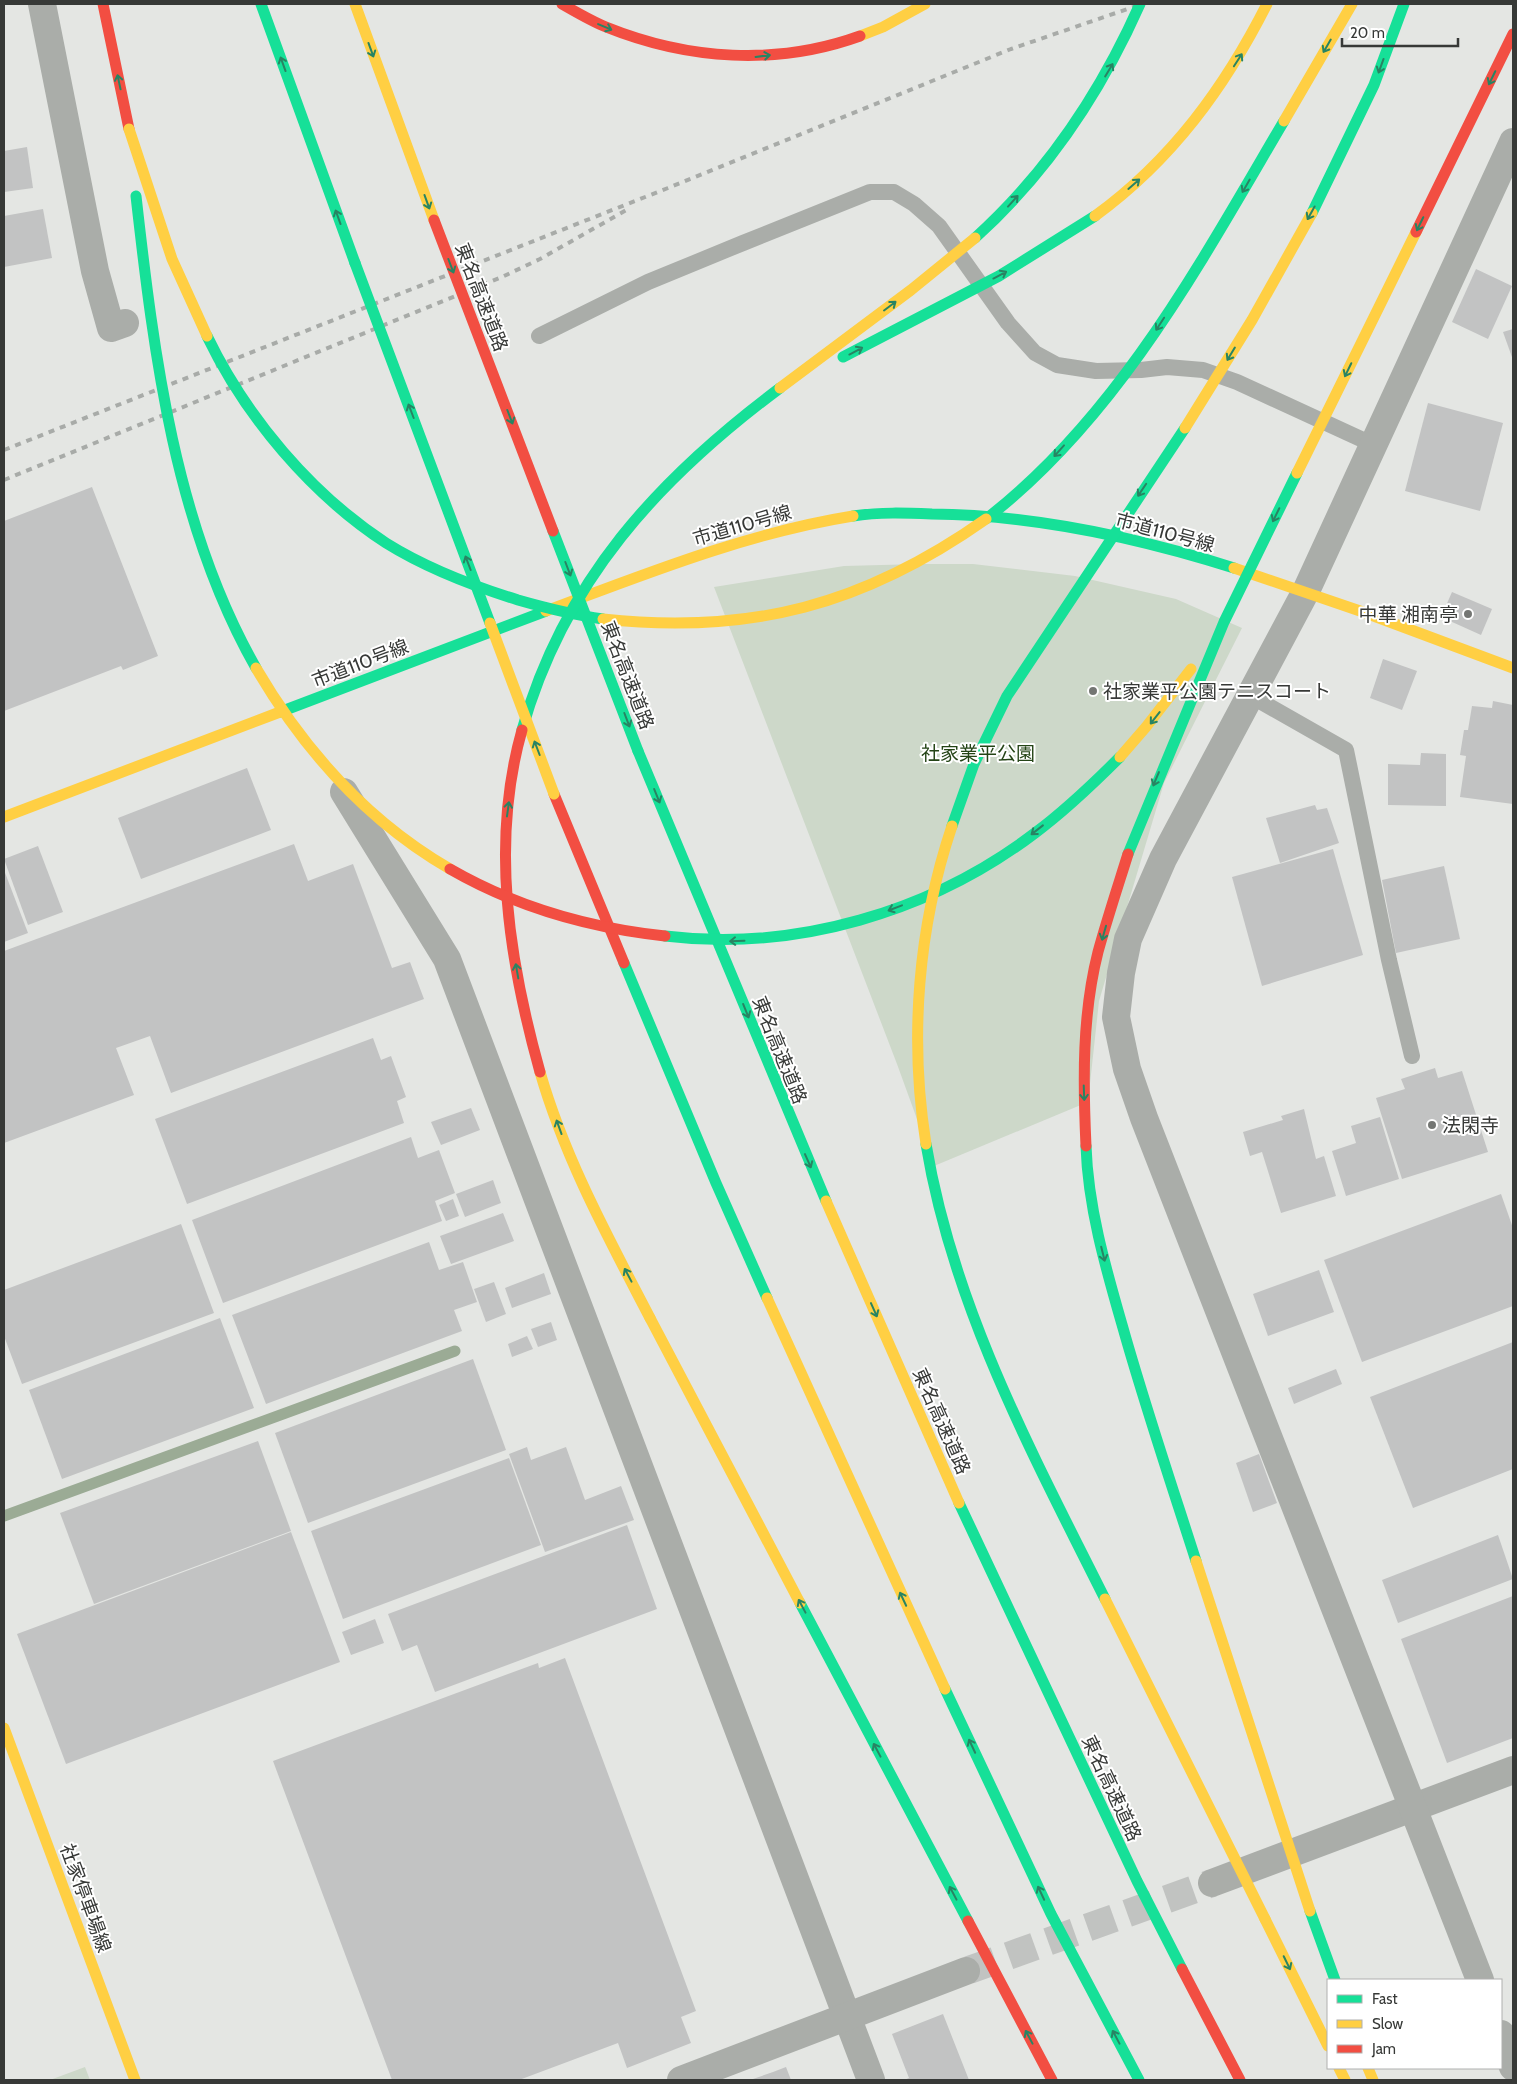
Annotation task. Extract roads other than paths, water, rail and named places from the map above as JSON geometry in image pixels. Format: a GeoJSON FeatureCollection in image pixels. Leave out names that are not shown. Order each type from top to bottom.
{"type":"FeatureCollection","features":[{"type":"Feature","properties":{"kind":"main road"},"geometry":{"type":"LineString","coordinates":[[103,4],[129,130],[154,214],[175,272],[206,335],[243,400],[286,455],[339,506],[399,550],[463,581],[530,605],[602,619],[667,625],[733,622],[799,610],[861,589],[919,562],[971,529],[1011,499],[1052,459],[1094,413],[1134,363],[1234,206],[1352,4]]}},
{"type":"Feature","properties":{"kind":"main road"},"geometry":{"type":"LineString","coordinates":[[261,4],[355,263],[554,794],[716,1183],[883,1556],[1051,1914],[1139,2080]]}},
{"type":"Feature","properties":{"kind":"main road","name":"東名高速道路"},"geometry":{"type":"LineString","coordinates":[[355,4],[434,220],[638,751],[796,1134],[963,1512],[1137,1881],[1240,2080]]}},
{"type":"Feature","properties":{"kind":"main road"},"geometry":{"type":"LineString","coordinates":[[562,4],[583,17],[638,41],[694,54],[750,57],[804,51],[855,38],[906,16],[925,4]]}},
{"type":"Feature","properties":{"kind":"main road"},"geometry":{"type":"LineString","coordinates":[[1052,2080],[650,1318],[598,1218],[568,1151],[542,1080],[524,1011],[512,944],[506,870],[506,824],[515,758],[533,694],[556,636],[591,578],[626,528],[668,481],[715,438],[942,267],[997,219],[1041,169],[1080,118],[1114,64],[1140,4]]}},
{"type":"Feature","properties":{"kind":"main road"},"geometry":{"type":"LineString","coordinates":[[766,398],[1033,258],[1090,220],[1136,182],[1180,139],[1214,97],[1240,57],[1267,4]]}},
{"type":"Feature","properties":{"kind":"main road"},"geometry":{"type":"LineString","coordinates":[[1327,2044],[1018,1427],[988,1360],[963,1291],[944,1230],[927,1154],[919,1089],[918,1013],[925,941],[941,862],[961,798],[990,729],[1027,662],[1206,396],[1260,308],[1347,141],[1374,83],[1404,4]]}},
{"type":"Feature","properties":{"kind":"main road"},"geometry":{"type":"LineString","coordinates":[[1334,1979],[1135,1372],[1095,1222],[1086,1152],[1083,1084],[1087,1019],[1098,953],[1132,842],[1224,622],[1513,34]]}},
{"type":"Feature","properties":{"kind":"main road"},"geometry":{"type":"LineString","coordinates":[[129,130],[147,298],[157,361],[172,433],[211,568],[239,634],[275,700],[319,761],[367,811],[382,823],[420,852],[474,883],[536,909],[593,926],[706,942],[760,940],[814,932],[870,917],[925,897],[976,872],[1020,843],[1066,807],[1109,768],[1152,722],[1224,622]]}},
{"type":"Feature","properties":{"kind":"main road","name":"市道110号線"},"geometry":{"type":"LineString","coordinates":[[4,817],[663,567],[820,521],[863,514],[895,512],[974,515],[1084,528],[1306,591],[1513,668]]}},
{"type":"Feature","properties":{"kind":"main road","name":"社家停車場線"},"geometry":{"type":"LineString","coordinates":[[4,1728],[135,2080]]}},
{"type":"Feature","properties":{"kind":"street"},"geometry":{"type":"LineString","coordinates":[[42,4],[95,271],[111,328],[125,323]]}},
{"type":"Feature","properties":{"kind":"street"},"geometry":{"type":"LineString","coordinates":[[1480,1979],[1144,1118],[1127,1069],[1116,1017],[1121,973],[1128,939],[1163,859],[1306,591],[1513,142]]}},
{"type":"Feature","properties":{"kind":"street"},"geometry":{"type":"LineString","coordinates":[[292,707],[447,959],[871,2080]]}},
{"type":"Feature","properties":{"kind":"street"},"geometry":{"type":"LineString","coordinates":[[1212,1883],[1513,1770]]}},
{"type":"Feature","properties":{"kind":"street"},"geometry":{"type":"LineString","coordinates":[[681,2080],[966,1971]]}},
{"type":"Feature","properties":{"kind":"street"},"geometry":{"type":"LineString","coordinates":[[1502,2037],[1513,2067]]}},
{"type":"Feature","properties":{"kind":"lane"},"geometry":{"type":"LineString","coordinates":[[538,336],[648,282],[743,242],[870,192],[894,192],[914,204],[939,226],[1008,324],[1035,353],[1057,365],[1096,371],[1141,370],[1167,367],[1203,370],[1237,382],[1374,445]]}},
{"type":"Feature","properties":{"kind":"lane"},"geometry":{"type":"LineString","coordinates":[[1251,696],[1346,750],[1389,960],[1412,1056]]}},
{"type":"Feature","properties":{"kind":"waterway"},"geometry":{"type":"LineString","coordinates":[[4,1516],[455,1351]]}},
{"type":"Feature","properties":{"kind":"tunnel"},"geometry":{"type":"LineString","coordinates":[[969,1970],[1212,1883]]}},
{"type":"Feature","properties":{"kind":"railway"},"geometry":{"type":"LineString","coordinates":[[4,450],[668,188],[1011,49],[1142,4]]}},
{"type":"Feature","properties":{"kind":"railway"},"geometry":{"type":"LineString","coordinates":[[4,480],[502,277],[540,259],[630,208]]}},
{"type":"Feature","properties":{"kind":"place","name":"中華 湘南亭"},"geometry":{"type":"Point","coordinates":[1468,614]}},
{"type":"Feature","properties":{"kind":"place","name":"社家業平公園テニスコート"},"geometry":{"type":"Point","coordinates":[1093,691]}},
{"type":"Feature","properties":{"kind":"place","name":"法閑寺"},"geometry":{"type":"Point","coordinates":[1432,1125]}},
{"type":"Feature","properties":{"kind":"park label","name":"社家業平公園"},"geometry":{"type":"Point","coordinates":[978,753]}}]}
